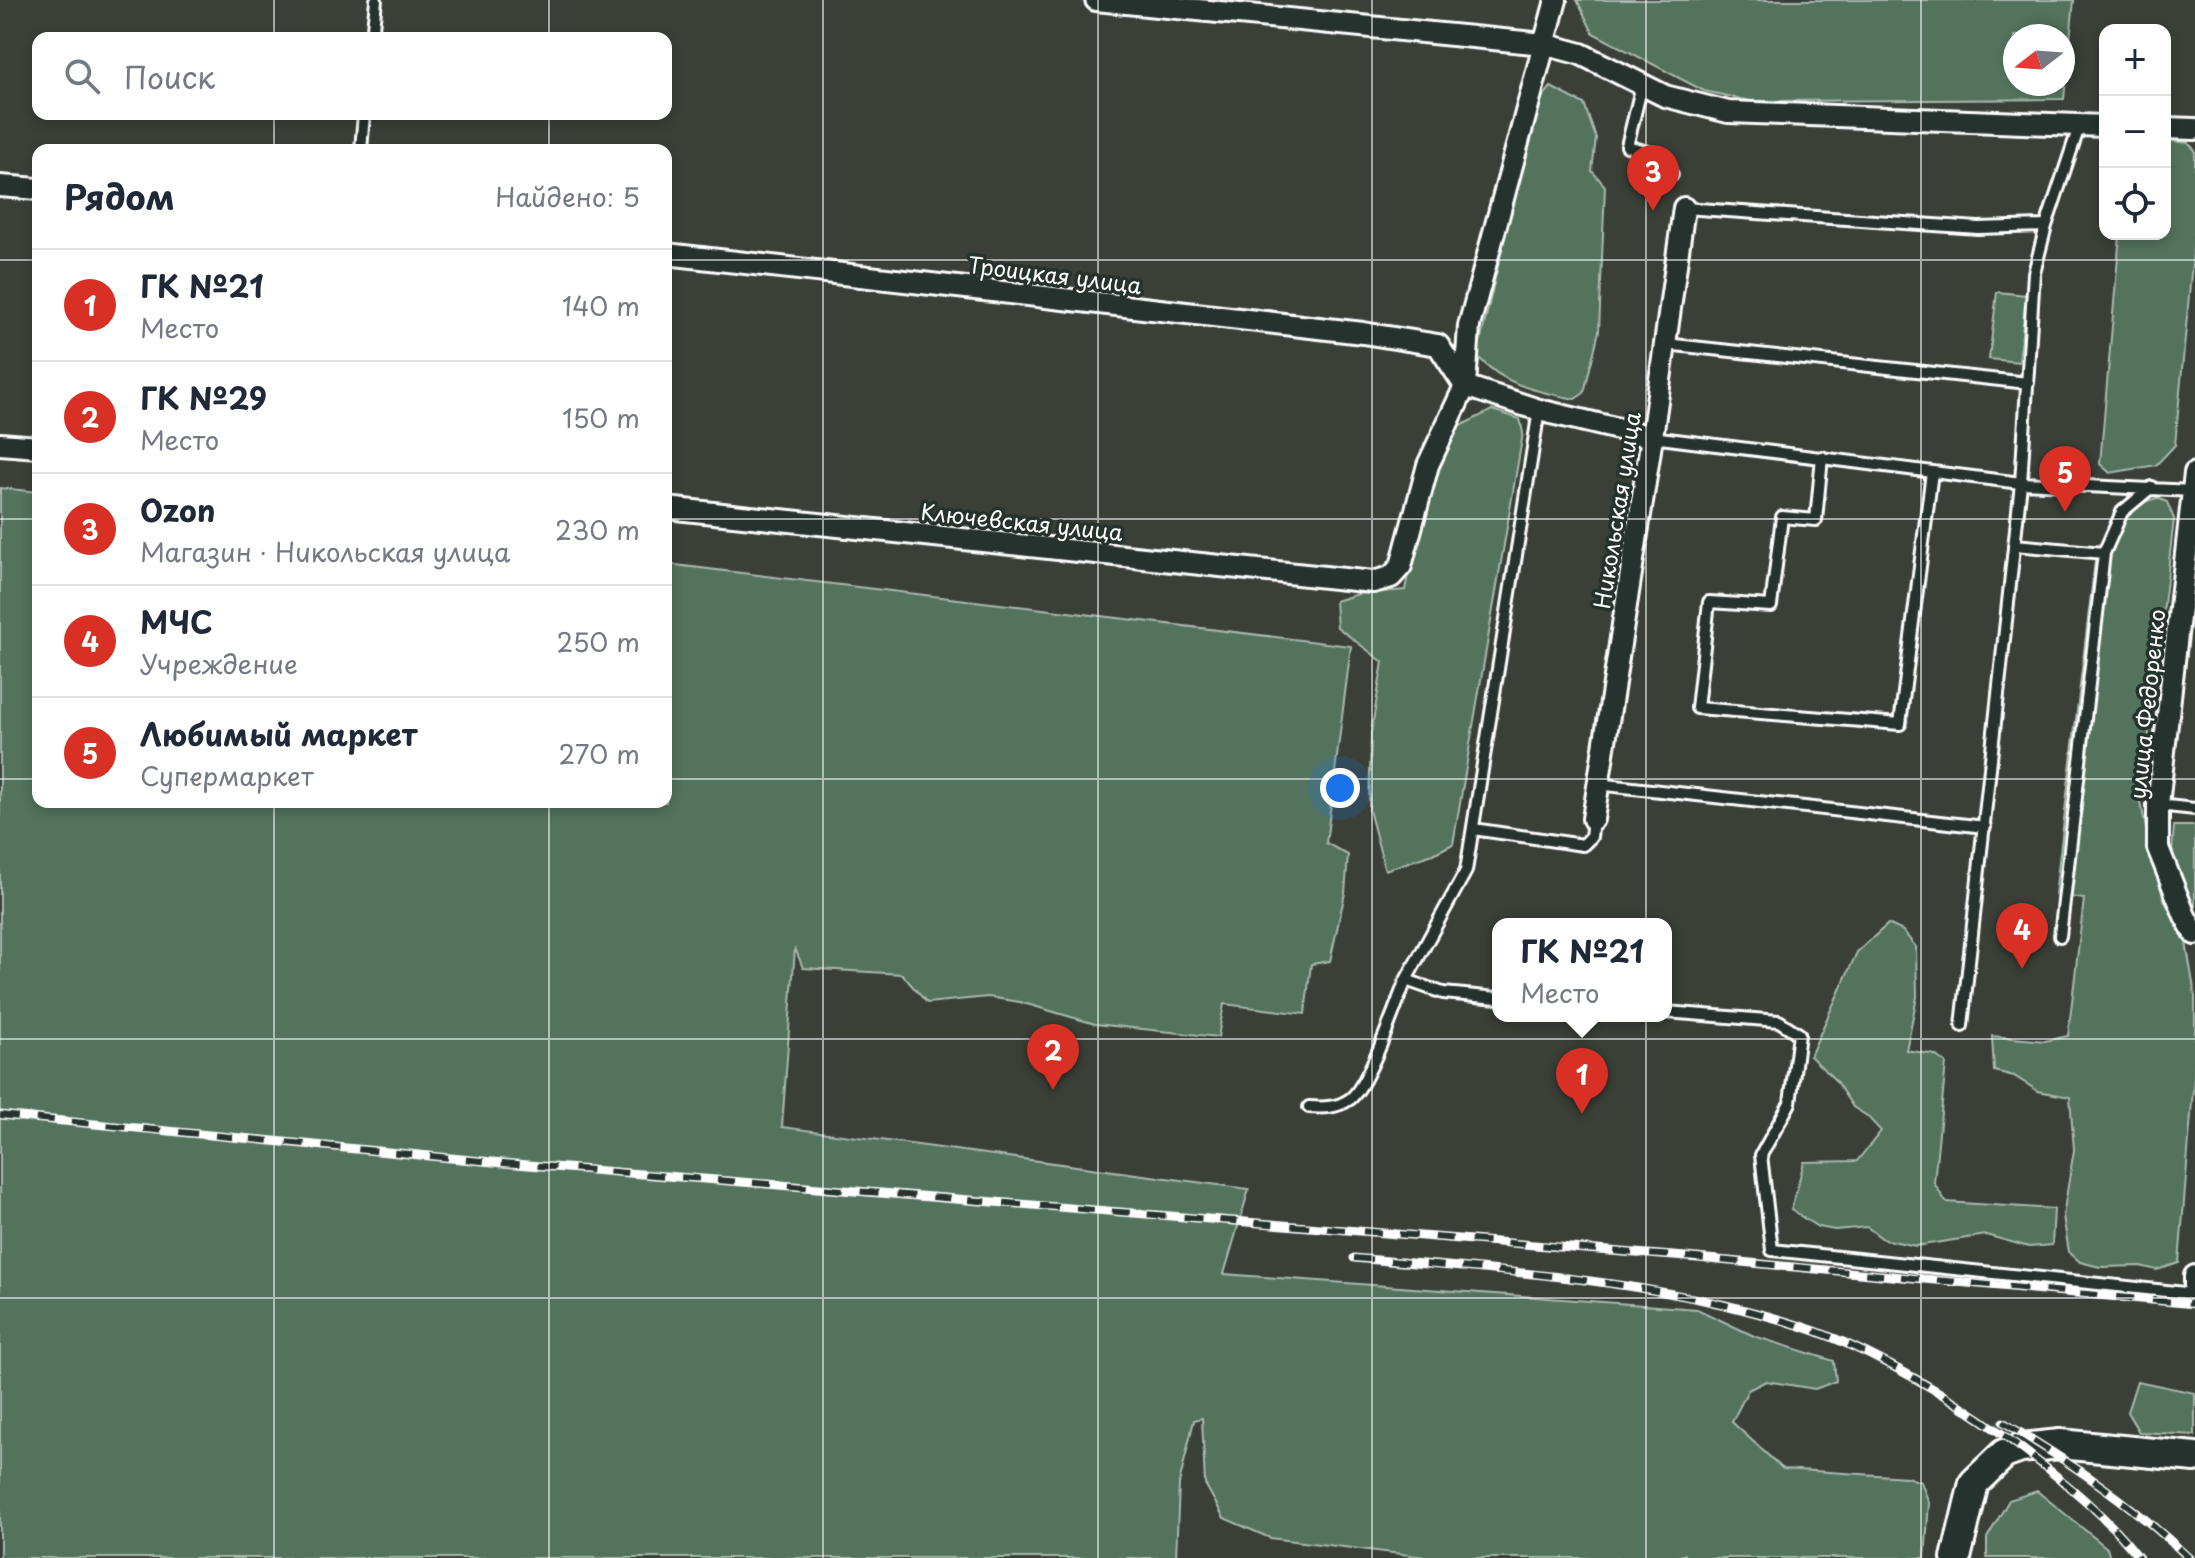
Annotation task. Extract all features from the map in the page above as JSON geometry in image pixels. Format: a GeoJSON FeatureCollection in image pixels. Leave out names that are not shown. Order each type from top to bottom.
{"type":"FeatureCollection","features":[{"type":"Feature","properties":{"kind":"main road"},"geometry":{"type":"LineString","coordinates":[[1956,1558],[1974,1483],[2004,1454],[2021,1448],[2060,1444],[2195,1457]]}},
{"type":"Feature","properties":{"kind":"street"},"geometry":{"type":"LineString","coordinates":[[1096,0],[1544,44],[1581,54],[1665,96],[1728,112],[2099,126]]}},
{"type":"Feature","properties":{"kind":"street"},"geometry":{"type":"LineString","coordinates":[[1556,0],[1469,326],[1465,386],[1539,410],[1652,437]]}},
{"type":"Feature","properties":{"kind":"street"},"geometry":{"type":"LineString","coordinates":[[0,186],[32,189]]}},
{"type":"Feature","properties":{"kind":"street","name":"Никольская улица"},"geometry":{"type":"LineString","coordinates":[[1593,819],[1684,208]]}},
{"type":"Feature","properties":{"kind":"street","name":"Троицкая улица"},"geometry":{"type":"LineString","coordinates":[[672,255],[1363,333],[1438,345],[1465,386]]}},
{"type":"Feature","properties":{"kind":"street","name":"Ключевская улица"},"geometry":{"type":"LineString","coordinates":[[672,509],[1373,582],[1391,577],[1401,566],[1428,465],[1465,386]]}},
{"type":"Feature","properties":{"kind":"street"},"geometry":{"type":"LineString","coordinates":[[0,444],[32,447]]}},
{"type":"Feature","properties":{"kind":"street","name":"улица Федоренко"},"geometry":{"type":"LineString","coordinates":[[2194,482],[2158,805],[2158,848],[2195,934]]}},
{"type":"Feature","properties":{"kind":"street"},"geometry":{"type":"LineString","coordinates":[[2195,1276],[2195,1294]]}},
{"type":"Feature","properties":{"kind":"lane"},"geometry":{"type":"LineString","coordinates":[[373,32],[376,0]]}},
{"type":"Feature","properties":{"kind":"lane"},"geometry":{"type":"LineString","coordinates":[[1642,85],[1627,146],[1661,156],[1672,175]]}},
{"type":"Feature","properties":{"kind":"lane"},"geometry":{"type":"LineString","coordinates":[[362,144],[364,120]]}},
{"type":"Feature","properties":{"kind":"lane"},"geometry":{"type":"LineString","coordinates":[[1962,1026],[2021,483],[2034,273],[2080,124]]}},
{"type":"Feature","properties":{"kind":"lane"},"geometry":{"type":"LineString","coordinates":[[1684,208],[1978,228],[2046,226]]}},
{"type":"Feature","properties":{"kind":"lane"},"geometry":{"type":"LineString","coordinates":[[1665,344],[2028,383]]}},
{"type":"Feature","properties":{"kind":"lane"},"geometry":{"type":"LineString","coordinates":[[1309,1107],[1331,1108],[1353,1097],[1369,1070],[1406,980],[1466,871],[1539,410]]}},
{"type":"Feature","properties":{"kind":"lane"},"geometry":{"type":"LineString","coordinates":[[1652,437],[2021,483],[2152,487],[2194,482]]}},
{"type":"Feature","properties":{"kind":"lane"},"geometry":{"type":"LineString","coordinates":[[1822,457],[1816,520],[1782,517],[1771,606],[1709,602],[1697,708],[1900,724],[1932,472]]}},
{"type":"Feature","properties":{"kind":"lane"},"geometry":{"type":"LineString","coordinates":[[2060,936],[2104,553],[2122,512],[2152,487]]}},
{"type":"Feature","properties":{"kind":"lane"},"geometry":{"type":"LineString","coordinates":[[2014,545],[2104,553]]}},
{"type":"Feature","properties":{"kind":"lane"},"geometry":{"type":"LineString","coordinates":[[1597,784],[1985,827]]}},
{"type":"Feature","properties":{"kind":"lane"},"geometry":{"type":"LineString","coordinates":[[2158,805],[2195,809]]}},
{"type":"Feature","properties":{"kind":"lane"},"geometry":{"type":"LineString","coordinates":[[1473,829],[1583,845],[1591,837],[1593,819]]}},
{"type":"Feature","properties":{"kind":"lane"},"geometry":{"type":"LineString","coordinates":[[1406,980],[1443,993],[1492,997]]}},
{"type":"Feature","properties":{"kind":"lane"},"geometry":{"type":"LineString","coordinates":[[1672,1012],[1779,1021],[1799,1034],[1790,1103],[1761,1155],[1772,1250],[2195,1294]]}},
{"type":"Feature","properties":{"kind":"green space"},"geometry":{"type":"Polygon","coordinates":[[[1577,0],[2074,0],[2072,24],[2003,24],[2003,96],[2064,96],[2064,99],[1750,101],[1704,91],[1593,33],[1577,0]]]}},
{"type":"Feature","properties":{"kind":"green space"},"geometry":{"type":"Polygon","coordinates":[[[1551,87],[1584,104],[1596,138],[1592,171],[1605,186],[1599,331],[1584,393],[1575,399],[1510,381],[1477,356],[1535,106],[1551,87]]]}},
{"type":"Feature","properties":{"kind":"green space"},"geometry":{"type":"Polygon","coordinates":[[[2171,141],[2188,143],[2195,150],[2195,231],[2175,445],[2156,465],[2110,473],[2100,464],[2119,240],[2171,240],[2171,141]]]}},
{"type":"Feature","properties":{"kind":"green space"},"geometry":{"type":"Polygon","coordinates":[[[1997,292],[2026,295],[2019,362],[1989,359],[1997,292]]]}},
{"type":"Feature","properties":{"kind":"green space"},"geometry":{"type":"Polygon","coordinates":[[[1492,410],[1520,419],[1523,433],[1453,844],[1385,870],[1369,810],[1371,733],[1383,662],[1337,627],[1335,601],[1358,594],[1405,590],[1419,519],[1456,428],[1492,410]]]}},
{"type":"Feature","properties":{"kind":"green space"},"geometry":{"type":"Polygon","coordinates":[[[0,488],[32,491],[32,808],[672,808],[672,565],[1351,646],[1326,843],[1348,855],[1345,893],[1330,961],[1311,964],[1305,1014],[1224,1004],[1218,1037],[1095,1024],[1020,1002],[988,997],[927,1003],[902,974],[803,968],[795,948],[782,1127],[1249,1189],[1224,1274],[1697,1309],[1754,1336],[1834,1361],[1836,1381],[1815,1389],[1766,1381],[1748,1390],[1732,1422],[1783,1469],[1907,1477],[1921,1482],[1929,1503],[1925,1558],[1679,1558],[1686,1554],[1675,1558],[1434,1558],[1270,1538],[1224,1518],[1205,1484],[1202,1418],[1194,1420],[1179,1484],[1176,1558],[0,1558],[0,488]]]}},
{"type":"Feature","properties":{"kind":"green space"},"geometry":{"type":"Polygon","coordinates":[[[2157,498],[2167,502],[2174,519],[2141,802],[2151,858],[2165,902],[2185,936],[2195,995],[2195,1066],[2179,1263],[2157,1270],[2140,1266],[2100,1267],[2080,1262],[2069,1252],[2063,1216],[2074,1150],[2070,1097],[2038,1091],[2014,1076],[1994,1071],[1992,1036],[2045,1041],[2068,1036],[2084,899],[2055,895],[2095,560],[2128,514],[2157,498]]]}},
{"type":"Feature","properties":{"kind":"green space"},"geometry":{"type":"Polygon","coordinates":[[[2174,826],[2195,826],[2195,910],[2172,853],[2174,826]]]}},
{"type":"Feature","properties":{"kind":"green space"},"geometry":{"type":"Polygon","coordinates":[[[1888,924],[1903,931],[1916,947],[1917,997],[1906,1050],[1935,1055],[1946,1063],[1934,1183],[1946,1202],[2054,1209],[2052,1245],[2029,1247],[1986,1235],[1916,1246],[1883,1239],[1867,1227],[1835,1230],[1818,1227],[1791,1210],[1804,1162],[1857,1161],[1881,1131],[1853,1107],[1835,1080],[1810,1056],[1857,952],[1888,924]]]}},
{"type":"Feature","properties":{"kind":"green space"},"geometry":{"type":"Polygon","coordinates":[[[2137,1381],[2195,1393],[2195,1435],[2139,1432],[2127,1412],[2137,1381]]]}},
{"type":"Feature","properties":{"kind":"green space"},"geometry":{"type":"Polygon","coordinates":[[[2037,1491],[2107,1548],[2110,1558],[1987,1558],[1987,1538],[2009,1500],[2037,1491]]]}},
{"type":"Feature","properties":{"kind":"railway"},"geometry":{"type":"LineString","coordinates":[[0,1115],[503,1163],[1686,1257],[2195,1304]]}},
{"type":"Feature","properties":{"kind":"railway"},"geometry":{"type":"LineString","coordinates":[[1354,1258],[1539,1275],[1676,1294],[1783,1320],[1828,1336],[1914,1378],[2004,1435],[2085,1501],[2139,1558]]}},
{"type":"Feature","properties":{"kind":"railway"},"geometry":{"type":"LineString","coordinates":[[2003,1422],[2100,1485],[2189,1558]]}},
{"type":"Feature","properties":{"kind":"place","name":"Ozon"},"geometry":{"type":"Point","coordinates":[1653,211]}},
{"type":"Feature","properties":{"kind":"place","name":"Любимый маркет"},"geometry":{"type":"Point","coordinates":[2065,512]}},
{"type":"Feature","properties":{"kind":"place","name":"МЧС"},"geometry":{"type":"Point","coordinates":[2022,969]}},
{"type":"Feature","properties":{"kind":"place","name":"ГК №29"},"geometry":{"type":"Point","coordinates":[1053,1090]}},
{"type":"Feature","properties":{"kind":"place","name":"ГК №21"},"geometry":{"type":"Point","coordinates":[1582,1114]}}]}
